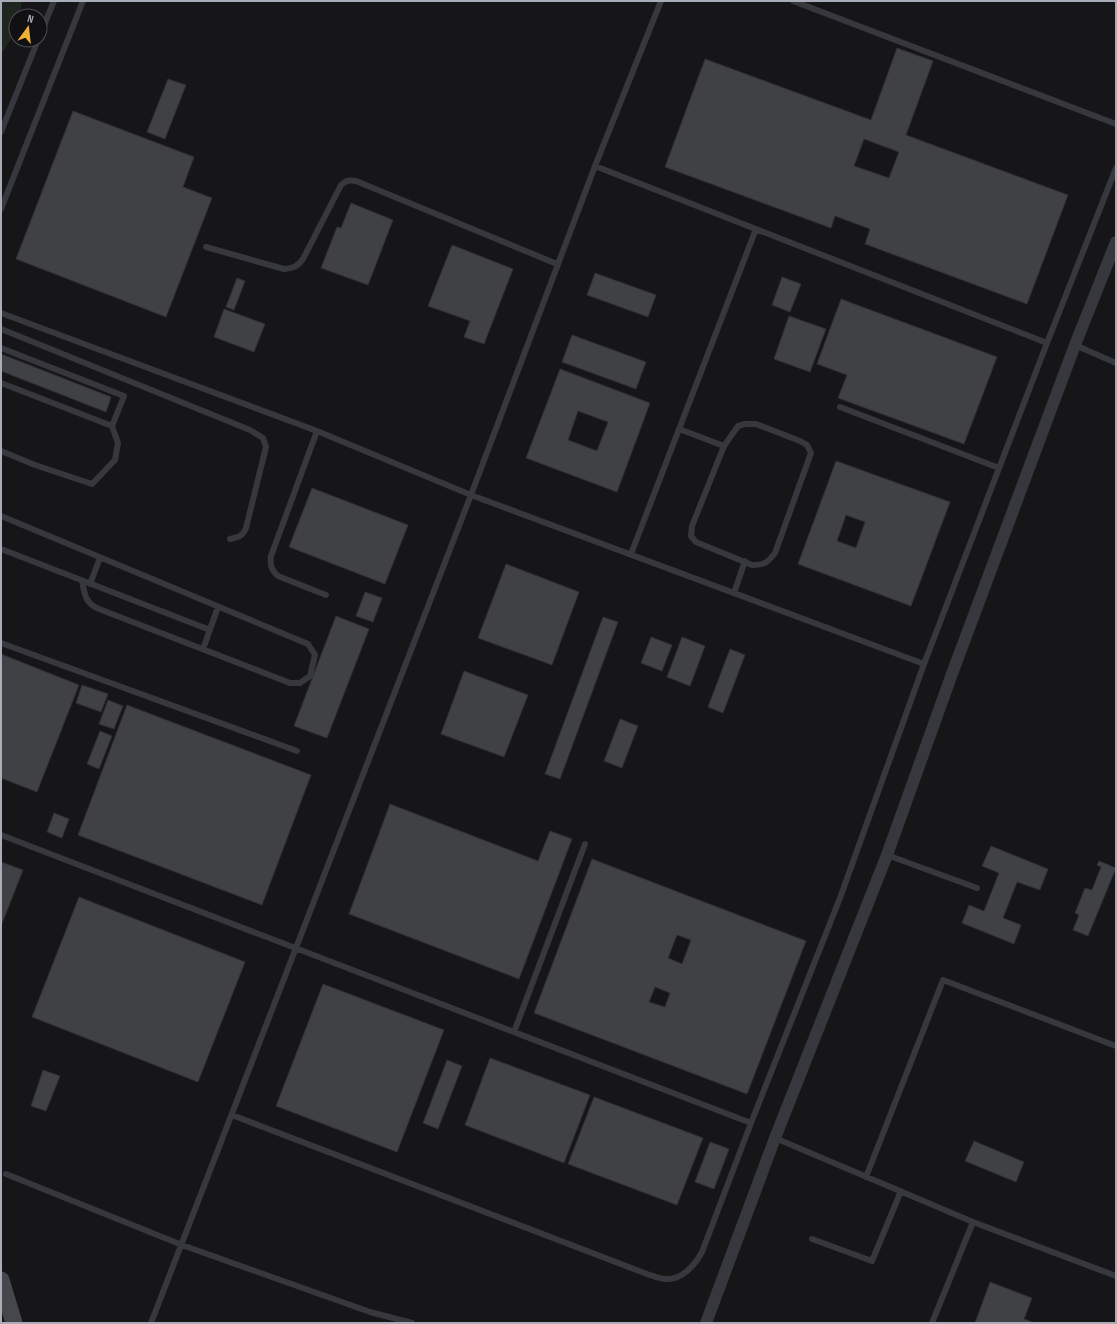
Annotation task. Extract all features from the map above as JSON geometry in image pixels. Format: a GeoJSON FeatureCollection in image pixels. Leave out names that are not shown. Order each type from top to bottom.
{"type":"FeatureCollection","features":[{"type":"Feature","properties":{"kind":"street"},"geometry":{"type":"LineString","coordinates":[[706,1323],[776,1138],[887,855],[953,671],[1075,345],[1116,242]]}},
{"type":"Feature","properties":{"kind":"street"},"geometry":{"type":"LineString","coordinates":[[2,1289],[14,1323]]}},
{"type":"Feature","properties":{"kind":"lane"},"geometry":{"type":"LineString","coordinates":[[48,16],[54,1]]}},
{"type":"Feature","properties":{"kind":"lane"},"geometry":{"type":"LineString","coordinates":[[1,209],[83,1]]}},
{"type":"Feature","properties":{"kind":"lane"},"geometry":{"type":"LineString","coordinates":[[151,1323],[471,495],[557,264],[661,1]]}},
{"type":"Feature","properties":{"kind":"lane"},"geometry":{"type":"LineString","coordinates":[[793,1],[1116,124]]}},
{"type":"Feature","properties":{"kind":"lane"},"geometry":{"type":"LineString","coordinates":[[1,132],[35,48]]}},
{"type":"Feature","properties":{"kind":"lane"},"geometry":{"type":"LineString","coordinates":[[595,166],[1047,343]]}},
{"type":"Feature","properties":{"kind":"lane"},"geometry":{"type":"LineString","coordinates":[[232,1115],[619,1264],[665,1280],[676,1278],[689,1270],[697,1261],[702,1252],[751,1123],[840,898],[924,664],[1116,168]]}},
{"type":"Feature","properties":{"kind":"lane"},"geometry":{"type":"LineString","coordinates":[[206,247],[284,269],[293,268],[303,259],[341,185],[345,181],[350,180],[356,181],[557,264]]}},
{"type":"Feature","properties":{"kind":"lane"},"geometry":{"type":"LineString","coordinates":[[631,554],[756,229]]}},
{"type":"Feature","properties":{"kind":"lane"},"geometry":{"type":"LineString","coordinates":[[1,313],[317,431],[471,495],[924,664]]}},
{"type":"Feature","properties":{"kind":"lane"},"geometry":{"type":"LineString","coordinates":[[1,329],[250,430],[263,438],[266,447],[246,528],[244,534],[230,539]]}},
{"type":"Feature","properties":{"kind":"lane"},"geometry":{"type":"LineString","coordinates":[[1075,345],[1116,363]]}},
{"type":"Feature","properties":{"kind":"lane"},"geometry":{"type":"LineString","coordinates":[[1,348],[124,396],[112,426],[118,442],[115,460],[92,484],[35,465],[1,450]]}},
{"type":"Feature","properties":{"kind":"lane"},"geometry":{"type":"LineString","coordinates":[[1,383],[112,426]]}},
{"type":"Feature","properties":{"kind":"lane"},"geometry":{"type":"LineString","coordinates":[[840,407],[999,468]]}},
{"type":"Feature","properties":{"kind":"lane"},"geometry":{"type":"LineString","coordinates":[[745,424],[756,424],[800,441],[807,445],[811,453],[775,553],[769,561],[762,565],[752,565],[696,542],[691,536],[692,526],[724,446],[738,426],[745,424]]}},
{"type":"Feature","properties":{"kind":"lane"},"geometry":{"type":"LineString","coordinates":[[679,429],[724,446]]}},
{"type":"Feature","properties":{"kind":"lane"},"geometry":{"type":"LineString","coordinates":[[317,431],[271,556],[270,563],[272,571],[278,576],[326,595]]}},
{"type":"Feature","properties":{"kind":"lane"},"geometry":{"type":"LineString","coordinates":[[1,516],[308,644],[315,655],[310,676],[300,683],[290,683],[92,606],[85,596],[82,581]]}},
{"type":"Feature","properties":{"kind":"lane"},"geometry":{"type":"LineString","coordinates":[[1,550],[210,630]]}},
{"type":"Feature","properties":{"kind":"lane"},"geometry":{"type":"LineString","coordinates":[[90,584],[100,558]]}},
{"type":"Feature","properties":{"kind":"lane"},"geometry":{"type":"LineString","coordinates":[[734,593],[745,561]]}},
{"type":"Feature","properties":{"kind":"lane"},"geometry":{"type":"LineString","coordinates":[[203,649],[218,607]]}},
{"type":"Feature","properties":{"kind":"lane"},"geometry":{"type":"LineString","coordinates":[[1,643],[298,751]]}},
{"type":"Feature","properties":{"kind":"lane"},"geometry":{"type":"LineString","coordinates":[[1,835],[751,1123]]}},
{"type":"Feature","properties":{"kind":"lane"},"geometry":{"type":"LineString","coordinates":[[514,1032],[585,844]]}},
{"type":"Feature","properties":{"kind":"lane"},"geometry":{"type":"LineString","coordinates":[[887,855],[977,888]]}},
{"type":"Feature","properties":{"kind":"lane"},"geometry":{"type":"LineString","coordinates":[[866,1177],[943,980],[1116,1046]]}},
{"type":"Feature","properties":{"kind":"lane"},"geometry":{"type":"LineString","coordinates":[[776,1138],[973,1222],[1116,1276]]}},
{"type":"Feature","properties":{"kind":"lane"},"geometry":{"type":"LineString","coordinates":[[6,1174],[182,1245],[370,1312],[412,1323]]}},
{"type":"Feature","properties":{"kind":"lane"},"geometry":{"type":"LineString","coordinates":[[812,1239],[872,1261],[901,1191]]}},
{"type":"Feature","properties":{"kind":"lane"},"geometry":{"type":"LineString","coordinates":[[932,1323],[973,1222]]}},
{"type":"Feature","properties":{"kind":"shaded area"},"geometry":{"type":"Polygon","coordinates":[[[1,1],[21,1],[21,8],[8,8],[8,44],[1,54],[1,1]]]}},
{"type":"Feature","properties":{"kind":"building"},"geometry":{"type":"Polygon","coordinates":[[[897,48],[933,61],[906,135],[1068,195],[1027,304],[865,244],[870,229],[835,216],[831,228],[665,167],[705,59],[871,120],[897,48]],[[864,139],[854,166],[889,178],[899,152],[864,139]]]}},
{"type":"Feature","properties":{"kind":"building"},"geometry":{"type":"Polygon","coordinates":[[[168,79],[186,85],[165,139],[147,132],[168,79]]]}},
{"type":"Feature","properties":{"kind":"building"},"geometry":{"type":"Polygon","coordinates":[[[73,111],[194,157],[183,187],[212,198],[166,317],[16,259],[73,111]]]}},
{"type":"Feature","properties":{"kind":"building"},"geometry":{"type":"Polygon","coordinates":[[[351,203],[393,220],[368,285],[321,268],[337,227],[341,228],[351,203]]]}},
{"type":"Feature","properties":{"kind":"building"},"geometry":{"type":"Polygon","coordinates":[[[452,245],[513,269],[484,344],[464,337],[470,321],[428,306],[452,245]]]}},
{"type":"Feature","properties":{"kind":"building"},"geometry":{"type":"Polygon","coordinates":[[[595,273],[656,295],[648,317],[587,295],[595,273]]]}},
{"type":"Feature","properties":{"kind":"building"},"geometry":{"type":"Polygon","coordinates":[[[782,277],[801,284],[790,312],[772,305],[782,277]]]}},
{"type":"Feature","properties":{"kind":"building"},"geometry":{"type":"Polygon","coordinates":[[[237,278],[245,281],[234,310],[226,307],[237,278]]]}},
{"type":"Feature","properties":{"kind":"building"},"geometry":{"type":"Polygon","coordinates":[[[841,299],[997,357],[964,444],[838,398],[847,375],[817,364],[841,299]]]}},
{"type":"Feature","properties":{"kind":"building"},"geometry":{"type":"Polygon","coordinates":[[[224,309],[265,324],[254,352],[214,337],[224,309]]]}},
{"type":"Feature","properties":{"kind":"building"},"geometry":{"type":"Polygon","coordinates":[[[789,316],[826,329],[810,372],[774,359],[789,316]]]}},
{"type":"Feature","properties":{"kind":"building"},"geometry":{"type":"Polygon","coordinates":[[[572,335],[646,362],[636,389],[562,362],[572,335]]]}},
{"type":"Feature","properties":{"kind":"building"},"geometry":{"type":"Polygon","coordinates":[[[1,354],[111,397],[106,412],[1,371],[1,354]]]}},
{"type":"Feature","properties":{"kind":"building"},"geometry":{"type":"Polygon","coordinates":[[[560,369],[650,403],[617,492],[526,458],[560,369]],[[578,411],[568,440],[597,451],[608,422],[578,411]]]}},
{"type":"Feature","properties":{"kind":"building"},"geometry":{"type":"Polygon","coordinates":[[[836,461],[950,502],[911,606],[798,564],[836,461]],[[846,515],[837,541],[856,548],[865,522],[846,515]]]}},
{"type":"Feature","properties":{"kind":"building"},"geometry":{"type":"Polygon","coordinates":[[[312,488],[408,525],[385,584],[289,547],[312,488]]]}},
{"type":"Feature","properties":{"kind":"building"},"geometry":{"type":"Polygon","coordinates":[[[506,564],[579,592],[552,665],[478,638],[506,564]]]}},
{"type":"Feature","properties":{"kind":"building"},"geometry":{"type":"Polygon","coordinates":[[[365,592],[382,598],[373,622],[356,616],[365,592]]]}},
{"type":"Feature","properties":{"kind":"building"},"geometry":{"type":"Polygon","coordinates":[[[336,616],[369,629],[327,738],[294,726],[336,616]]]}},
{"type":"Feature","properties":{"kind":"building"},"geometry":{"type":"Polygon","coordinates":[[[603,617],[618,622],[560,779],[545,774],[603,617]]]}},
{"type":"Feature","properties":{"kind":"building"},"geometry":{"type":"Polygon","coordinates":[[[651,637],[672,645],[662,671],[641,663],[651,637]]]}},
{"type":"Feature","properties":{"kind":"building"},"geometry":{"type":"Polygon","coordinates":[[[682,637],[705,646],[690,686],[667,677],[682,637]]]}},
{"type":"Feature","properties":{"kind":"building"},"geometry":{"type":"Polygon","coordinates":[[[730,649],[745,655],[723,713],[708,707],[730,649]]]}},
{"type":"Feature","properties":{"kind":"building"},"geometry":{"type":"Polygon","coordinates":[[[1,654],[79,685],[37,792],[1,778],[1,654]]]}},
{"type":"Feature","properties":{"kind":"building"},"geometry":{"type":"Polygon","coordinates":[[[464,671],[528,695],[504,757],[441,734],[464,671]]]}},
{"type":"Feature","properties":{"kind":"building"},"geometry":{"type":"Polygon","coordinates":[[[82,685],[108,694],[101,712],[76,703],[82,685]]]}},
{"type":"Feature","properties":{"kind":"building"},"geometry":{"type":"Polygon","coordinates":[[[108,700],[123,706],[114,729],[99,724],[108,700]]]}},
{"type":"Feature","properties":{"kind":"building"},"geometry":{"type":"Polygon","coordinates":[[[127,705],[311,775],[262,905],[78,835],[127,705]]]}},
{"type":"Feature","properties":{"kind":"building"},"geometry":{"type":"Polygon","coordinates":[[[620,719],[638,726],[622,768],[604,761],[620,719]]]}},
{"type":"Feature","properties":{"kind":"building"},"geometry":{"type":"Polygon","coordinates":[[[100,731],[112,736],[99,769],[87,764],[100,731]]]}},
{"type":"Feature","properties":{"kind":"building"},"geometry":{"type":"Polygon","coordinates":[[[390,804],[538,861],[550,831],[572,839],[519,979],[349,914],[390,804]]]}},
{"type":"Feature","properties":{"kind":"building"},"geometry":{"type":"Polygon","coordinates":[[[54,813],[69,819],[62,838],[47,832],[54,813]]]}},
{"type":"Feature","properties":{"kind":"building"},"geometry":{"type":"Polygon","coordinates":[[[991,846],[1048,869],[1040,890],[1017,882],[1003,918],[1021,925],[1014,944],[962,923],[969,905],[984,911],[999,873],[982,866],[991,846]]]}},
{"type":"Feature","properties":{"kind":"building"},"geometry":{"type":"Polygon","coordinates":[[[592,859],[806,941],[747,1094],[534,1013],[592,859]],[[677,935],[668,958],[682,964],[691,940],[677,935]],[[655,987],[649,1002],[665,1007],[670,993],[655,987]]]}},
{"type":"Feature","properties":{"kind":"building"},"geometry":{"type":"Polygon","coordinates":[[[1099,861],[1116,868],[1088,936],[1073,930],[1079,915],[1075,913],[1085,888],[1092,890],[1101,867],[1097,865],[1099,861]]]}},
{"type":"Feature","properties":{"kind":"building"},"geometry":{"type":"Polygon","coordinates":[[[1,862],[23,870],[1,926],[1,862]]]}},
{"type":"Feature","properties":{"kind":"building"},"geometry":{"type":"Polygon","coordinates":[[[79,897],[245,962],[198,1082],[32,1017],[79,897]]]}},
{"type":"Feature","properties":{"kind":"building"},"geometry":{"type":"Polygon","coordinates":[[[323,984],[444,1030],[397,1152],[276,1106],[323,984]]]}},
{"type":"Feature","properties":{"kind":"building"},"geometry":{"type":"Polygon","coordinates":[[[490,1058],[590,1095],[564,1163],[465,1125],[490,1058]]]}},
{"type":"Feature","properties":{"kind":"building"},"geometry":{"type":"Polygon","coordinates":[[[447,1060],[462,1066],[438,1129],[423,1123],[447,1060]]]}},
{"type":"Feature","properties":{"kind":"building"},"geometry":{"type":"Polygon","coordinates":[[[43,1070],[60,1076],[46,1111],[31,1106],[43,1070]]]}},
{"type":"Feature","properties":{"kind":"building"},"geometry":{"type":"Polygon","coordinates":[[[594,1097],[703,1138],[677,1205],[568,1164],[594,1097]]]}},
{"type":"Feature","properties":{"kind":"building"},"geometry":{"type":"Polygon","coordinates":[[[974,1141],[1024,1162],[1016,1182],[965,1161],[974,1141]]]}},
{"type":"Feature","properties":{"kind":"building"},"geometry":{"type":"Polygon","coordinates":[[[710,1142],[729,1149],[714,1189],[695,1182],[710,1142]]]}},
{"type":"Feature","properties":{"kind":"building"},"geometry":{"type":"Polygon","coordinates":[[[990,1282],[1032,1298],[1024,1319],[1035,1323],[975,1323],[990,1282]]]}}]}
